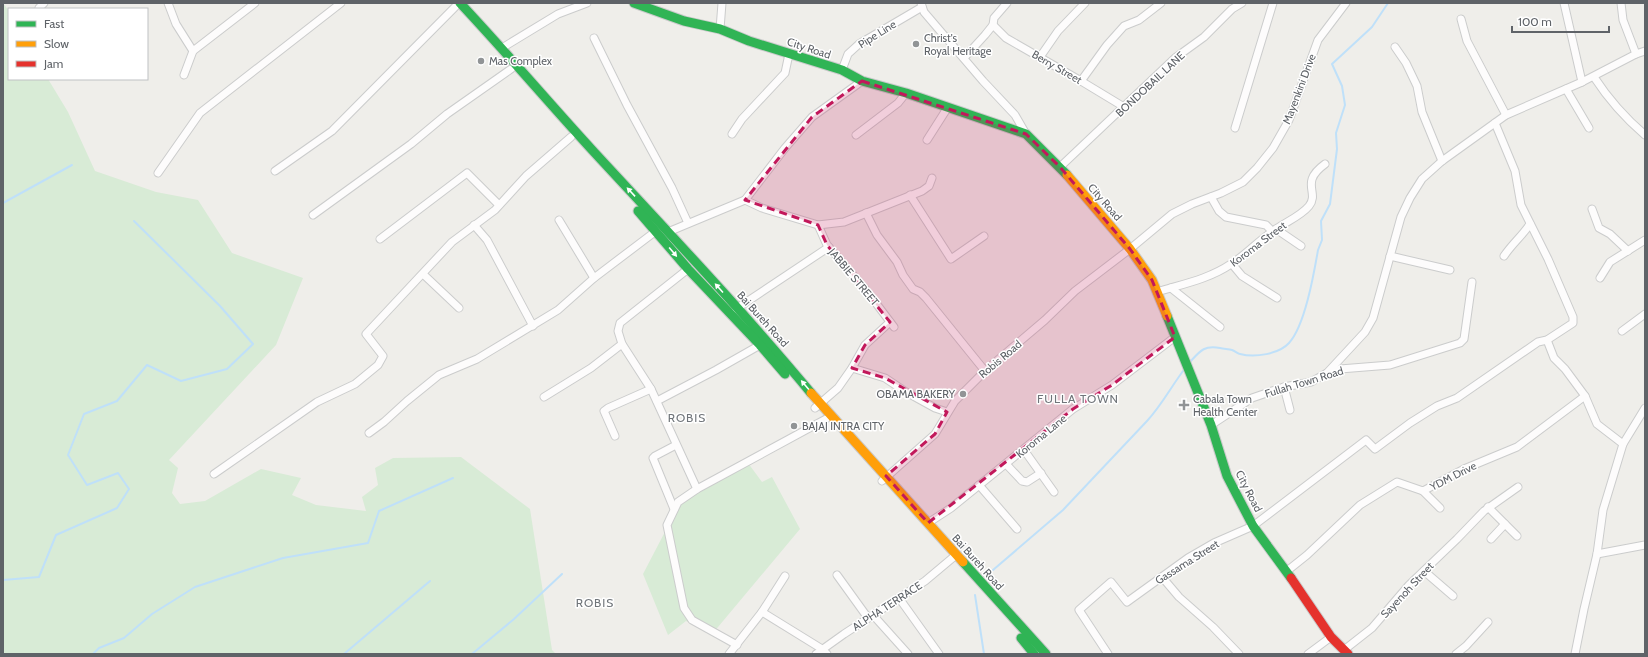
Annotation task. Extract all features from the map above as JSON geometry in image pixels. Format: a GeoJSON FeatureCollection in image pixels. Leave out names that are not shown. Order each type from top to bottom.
{"type":"FeatureCollection","features":[{"type":"Feature","properties":{"kind":"main road","name":"City Road"},"geometry":{"type":"LineString","coordinates":[[634,3],[650,6],[684,21],[720,29],[749,41],[789,54],[843,68],[862,81],[906,93],[1026,134],[1060,167],[1130,250],[1152,280],[1211,425],[1227,476],[1253,526],[1287,571],[1331,637],[1346,652]]}},
{"type":"Feature","properties":{"kind":"main road","name":"Bai Bureh Road"},"geometry":{"type":"LineString","coordinates":[[456,4],[502,48],[573,129],[769,342],[818,406],[826,419],[928,523],[1034,654]]}},
{"type":"Feature","properties":{"kind":"main road","name":"Bai Bureh Road"},"geometry":{"type":"LineString","coordinates":[[456,4],[571,138],[656,231],[688,270],[818,406],[955,557],[1046,654]]}},
{"type":"Feature","properties":{"kind":"street"},"geometry":{"type":"LineString","coordinates":[[168,3],[176,24],[194,51]]}},
{"type":"Feature","properties":{"kind":"street"},"geometry":{"type":"LineString","coordinates":[[184,75],[194,51],[255,3]]}},
{"type":"Feature","properties":{"kind":"street"},"geometry":{"type":"LineString","coordinates":[[158,173],[200,113],[341,3]]}},
{"type":"Feature","properties":{"kind":"street"},"geometry":{"type":"LineString","coordinates":[[502,48],[558,14],[587,3]]}},
{"type":"Feature","properties":{"kind":"street"},"geometry":{"type":"LineString","coordinates":[[720,29],[722,3]]}},
{"type":"Feature","properties":{"kind":"street"},"geometry":{"type":"LineString","coordinates":[[964,58],[985,35],[992,25],[994,18],[1007,3]]}},
{"type":"Feature","properties":{"kind":"street"},"geometry":{"type":"LineString","coordinates":[[1040,57],[1058,31],[1085,3]]}},
{"type":"Feature","properties":{"kind":"street"},"geometry":{"type":"LineString","coordinates":[[1081,81],[1107,45],[1124,26],[1139,20],[1161,3]]}},
{"type":"Feature","properties":{"kind":"street","name":"BONDOBAIL LANE"},"geometry":{"type":"LineString","coordinates":[[1060,167],[1124,108],[1175,58],[1204,37],[1232,9],[1242,3]]}},
{"type":"Feature","properties":{"kind":"street"},"geometry":{"type":"LineString","coordinates":[[1235,128],[1273,3]]}},
{"type":"Feature","properties":{"kind":"street"},"geometry":{"type":"LineString","coordinates":[[1564,3],[1582,82]]}},
{"type":"Feature","properties":{"kind":"street"},"geometry":{"type":"LineString","coordinates":[[1621,3],[1623,20],[1636,54]]}},
{"type":"Feature","properties":{"kind":"street"},"geometry":{"type":"LineString","coordinates":[[275,171],[332,131],[456,4]]}},
{"type":"Feature","properties":{"kind":"street"},"geometry":{"type":"LineString","coordinates":[[922,5],[924,12],[983,81],[1015,115],[1026,134]]}},
{"type":"Feature","properties":{"kind":"street","name":"Pipe Line"},"geometry":{"type":"LineString","coordinates":[[843,68],[848,54],[859,44],[922,5]]}},
{"type":"Feature","properties":{"kind":"street","name":"Mayenkini Drive"},"geometry":{"type":"LineString","coordinates":[[1130,250],[1172,214],[1192,204],[1221,194],[1243,182],[1257,168],[1274,148],[1289,120],[1318,40],[1341,5]]}},
{"type":"Feature","properties":{"kind":"street"},"geometry":{"type":"LineString","coordinates":[[1461,19],[1467,40],[1506,115]]}},
{"type":"Feature","properties":{"kind":"street","name":"Berry Street"},"geometry":{"type":"LineString","coordinates":[[992,25],[1006,38],[1081,81],[1124,108]]}},
{"type":"Feature","properties":{"kind":"street"},"geometry":{"type":"LineString","coordinates":[[594,38],[627,105],[672,188],[688,223]]}},
{"type":"Feature","properties":{"kind":"street"},"geometry":{"type":"LineString","coordinates":[[1395,47],[1406,63],[1417,86],[1422,112],[1442,161]]}},
{"type":"Feature","properties":{"kind":"street"},"geometry":{"type":"LineString","coordinates":[[1327,373],[1365,332],[1373,318],[1402,217],[1410,198],[1422,179],[1442,161],[1506,115],[1594,77],[1636,54],[1645,51]]}},
{"type":"Feature","properties":{"kind":"street"},"geometry":{"type":"LineString","coordinates":[[732,134],[742,119],[785,73],[789,54]]}},
{"type":"Feature","properties":{"kind":"street"},"geometry":{"type":"LineString","coordinates":[[832,63],[843,68]]}},
{"type":"Feature","properties":{"kind":"street"},"geometry":{"type":"LineString","coordinates":[[313,215],[411,144],[447,114],[511,69]]}},
{"type":"Feature","properties":{"kind":"street"},"geometry":{"type":"LineString","coordinates":[[1594,77],[1610,101],[1629,122],[1645,135]]}},
{"type":"Feature","properties":{"kind":"street"},"geometry":{"type":"LineString","coordinates":[[668,232],[745,200],[785,148],[812,117],[862,81]]}},
{"type":"Feature","properties":{"kind":"street"},"geometry":{"type":"LineString","coordinates":[[1566,89],[1589,128]]}},
{"type":"Feature","properties":{"kind":"street"},"geometry":{"type":"LineString","coordinates":[[856,135],[898,103],[906,93]]}},
{"type":"Feature","properties":{"kind":"street"},"geometry":{"type":"LineString","coordinates":[[927,140],[948,107]]}},
{"type":"Feature","properties":{"kind":"street"},"geometry":{"type":"LineString","coordinates":[[1495,123],[1515,172],[1521,205],[1548,259],[1573,316],[1573,323],[1547,340],[1554,358],[1565,369],[1585,396],[1597,424],[1623,444]]}},
{"type":"Feature","properties":{"kind":"street"},"geometry":{"type":"LineString","coordinates":[[214,474],[317,402],[355,384],[378,365],[383,356],[366,334],[424,274],[452,242],[499,205],[526,176],[571,138]]}},
{"type":"Feature","properties":{"kind":"street","name":"Koroma Street"},"geometry":{"type":"LineString","coordinates":[[1157,292],[1199,281],[1232,264],[1274,230],[1306,209],[1311,204],[1312,200],[1311,179],[1316,170],[1325,164]]}},
{"type":"Feature","properties":{"kind":"street"},"geometry":{"type":"LineString","coordinates":[[380,239],[467,173],[499,205]]}},
{"type":"Feature","properties":{"kind":"street"},"geometry":{"type":"LineString","coordinates":[[745,200],[762,208],[818,225],[844,222],[922,191],[929,186],[932,178]]}},
{"type":"Feature","properties":{"kind":"street"},"geometry":{"type":"LineString","coordinates":[[910,195],[951,259],[984,236]]}},
{"type":"Feature","properties":{"kind":"street"},"geometry":{"type":"LineString","coordinates":[[1211,197],[1218,211],[1226,217],[1266,225],[1301,246]]}},
{"type":"Feature","properties":{"kind":"street"},"geometry":{"type":"LineString","coordinates":[[1592,209],[1599,228],[1610,234],[1628,251]]}},
{"type":"Feature","properties":{"kind":"street"},"geometry":{"type":"LineString","coordinates":[[866,213],[877,235],[897,262],[903,276],[913,289],[920,292],[926,298],[985,370]]}},
{"type":"Feature","properties":{"kind":"street"},"geometry":{"type":"LineString","coordinates":[[558,220],[594,278]]}},
{"type":"Feature","properties":{"kind":"street"},"geometry":{"type":"LineString","coordinates":[[1504,256],[1511,245],[1523,234],[1530,224]]}},
{"type":"Feature","properties":{"kind":"street"},"geometry":{"type":"LineString","coordinates":[[474,225],[487,240],[533,326]]}},
{"type":"Feature","properties":{"kind":"street","name":"JABBIE STREET"},"geometry":{"type":"LineString","coordinates":[[818,225],[829,247],[866,290],[892,324],[865,345],[852,368]]}},
{"type":"Feature","properties":{"kind":"street"},"geometry":{"type":"LineString","coordinates":[[368,433],[384,422],[407,400],[439,375],[477,360],[558,310],[594,278],[656,231]]}},
{"type":"Feature","properties":{"kind":"street"},"geometry":{"type":"LineString","coordinates":[[1600,278],[1610,262],[1645,240]]}},
{"type":"Feature","properties":{"kind":"street"},"geometry":{"type":"LineString","coordinates":[[730,314],[829,247]]}},
{"type":"Feature","properties":{"kind":"street","name":"Robis Road"},"geometry":{"type":"LineString","coordinates":[[884,478],[934,434],[955,401],[985,370],[1046,320],[1075,291],[1130,250]]}},
{"type":"Feature","properties":{"kind":"street"},"geometry":{"type":"LineString","coordinates":[[1390,256],[1450,270]]}},
{"type":"Feature","properties":{"kind":"street"},"geometry":{"type":"LineString","coordinates":[[1232,264],[1242,276],[1277,298]]}},
{"type":"Feature","properties":{"kind":"street"},"geometry":{"type":"LineString","coordinates":[[688,270],[620,323],[618,331],[622,344],[658,401],[676,445],[697,489]]}},
{"type":"Feature","properties":{"kind":"street"},"geometry":{"type":"LineString","coordinates":[[424,274],[459,308]]}},
{"type":"Feature","properties":{"kind":"street","name":"Fullah Town Road"},"geometry":{"type":"LineString","coordinates":[[1211,425],[1252,398],[1284,387],[1311,382],[1327,373],[1340,369],[1390,365],[1460,343],[1464,338],[1472,282]]}},
{"type":"Feature","properties":{"kind":"street"},"geometry":{"type":"LineString","coordinates":[[1171,288],[1220,327]]}},
{"type":"Feature","properties":{"kind":"street"},"geometry":{"type":"LineString","coordinates":[[1622,331],[1645,314]]}},
{"type":"Feature","properties":{"kind":"street","name":"Koroma Lane"},"geometry":{"type":"LineString","coordinates":[[928,523],[951,508],[1073,409],[1112,385],[1175,337]]}},
{"type":"Feature","properties":{"kind":"street","name":"Gassama Street"},"geometry":{"type":"LineString","coordinates":[[1108,654],[1079,610],[1112,582],[1127,602],[1188,558],[1214,543],[1253,526],[1366,440],[1375,449],[1410,423],[1438,406],[1457,398],[1538,342],[1547,340]]}},
{"type":"Feature","properties":{"kind":"street"},"geometry":{"type":"LineString","coordinates":[[544,397],[591,368],[622,344]]}},
{"type":"Feature","properties":{"kind":"street"},"geometry":{"type":"LineString","coordinates":[[658,401],[760,345]]}},
{"type":"Feature","properties":{"kind":"street"},"geometry":{"type":"LineString","coordinates":[[818,406],[838,388],[852,368],[885,378],[912,395],[947,412]]}},
{"type":"Feature","properties":{"kind":"street"},"geometry":{"type":"LineString","coordinates":[[1284,387],[1290,410]]}},
{"type":"Feature","properties":{"kind":"street"},"geometry":{"type":"LineString","coordinates":[[615,436],[604,411],[651,389]]}},
{"type":"Feature","properties":{"kind":"street","name":"YDM Drive"},"geometry":{"type":"LineString","coordinates":[[1287,571],[1307,555],[1360,505],[1397,482],[1422,491],[1464,469],[1518,447],[1585,396]]}},
{"type":"Feature","properties":{"kind":"street"},"geometry":{"type":"LineString","coordinates":[[1575,654],[1597,554],[1603,510],[1623,444],[1645,408]]}},
{"type":"Feature","properties":{"kind":"street"},"geometry":{"type":"LineString","coordinates":[[736,645],[692,620],[684,608],[667,525],[678,502],[697,489],[826,419]]}},
{"type":"Feature","properties":{"kind":"street"},"geometry":{"type":"LineString","coordinates":[[674,509],[653,458],[676,445]]}},
{"type":"Feature","properties":{"kind":"street"},"geometry":{"type":"LineString","coordinates":[[1024,450],[1054,492]]}},
{"type":"Feature","properties":{"kind":"street"},"geometry":{"type":"LineString","coordinates":[[1006,464],[1022,481],[1027,482],[1041,473]]}},
{"type":"Feature","properties":{"kind":"street"},"geometry":{"type":"LineString","coordinates":[[979,485],[1017,529]]}},
{"type":"Feature","properties":{"kind":"street","name":"Sayenoh Street"},"geometry":{"type":"LineString","coordinates":[[1346,652],[1372,628],[1409,584],[1486,509],[1518,487]]}},
{"type":"Feature","properties":{"kind":"street"},"geometry":{"type":"LineString","coordinates":[[1422,491],[1440,508]]}},
{"type":"Feature","properties":{"kind":"street"},"geometry":{"type":"LineString","coordinates":[[1486,509],[1518,536]]}},
{"type":"Feature","properties":{"kind":"street"},"geometry":{"type":"LineString","coordinates":[[1491,539],[1505,524]]}},
{"type":"Feature","properties":{"kind":"street"},"geometry":{"type":"LineString","coordinates":[[1597,554],[1645,545]]}},
{"type":"Feature","properties":{"kind":"street","name":"ALPHA TERRACE"},"geometry":{"type":"LineString","coordinates":[[822,652],[870,617],[925,581],[955,557]]}},
{"type":"Feature","properties":{"kind":"street"},"geometry":{"type":"LineString","coordinates":[[1424,571],[1453,596]]}},
{"type":"Feature","properties":{"kind":"street"},"geometry":{"type":"LineString","coordinates":[[837,575],[870,617],[908,654]]}},
{"type":"Feature","properties":{"kind":"street"},"geometry":{"type":"LineString","coordinates":[[729,654],[762,612],[785,576]]}},
{"type":"Feature","properties":{"kind":"street"},"geometry":{"type":"LineString","coordinates":[[1162,577],[1179,597],[1213,627],[1238,654]]}},
{"type":"Feature","properties":{"kind":"street"},"geometry":{"type":"LineString","coordinates":[[899,598],[939,654]]}},
{"type":"Feature","properties":{"kind":"street"},"geometry":{"type":"LineString","coordinates":[[762,612],[822,652]]}},
{"type":"Feature","properties":{"kind":"street"},"geometry":{"type":"LineString","coordinates":[[1456,654],[1466,646],[1488,622]]}},
{"type":"Feature","properties":{"kind":"street"},"geometry":{"type":"LineString","coordinates":[[1308,654],[1331,637]]}},
{"type":"Feature","properties":{"kind":"highlighted area"},"geometry":{"type":"Polygon","coordinates":[[[862,81],[1026,134],[1060,167],[1130,249],[1152,280],[1175,337],[1112,385],[1073,409],[928,523],[886,476],[935,434],[947,412],[885,378],[852,368],[865,345],[890,322],[827,245],[818,225],[745,200],[812,117],[862,81]]]}},
{"type":"Feature","properties":{"kind":"green space"},"geometry":{"type":"Polygon","coordinates":[[[3,3],[8,10],[8,80],[49,80],[68,112],[95,171],[156,192],[198,200],[232,253],[303,278],[276,345],[169,460],[178,468],[172,493],[180,504],[205,501],[261,469],[301,478],[292,495],[316,505],[366,511],[362,497],[378,485],[375,468],[393,458],[461,457],[530,509],[552,650],[556,654],[3,654],[3,3]]]}},
{"type":"Feature","properties":{"kind":"green space"},"geometry":{"type":"Polygon","coordinates":[[[748,463],[762,482],[772,477],[800,529],[713,633],[686,621],[668,635],[643,574],[680,503],[748,463]]]}},
{"type":"Feature","properties":{"kind":"waterway"},"geometry":{"type":"LineString","coordinates":[[1190,362],[1200,352],[1210,347],[1233,350],[1239,354],[1253,356],[1266,354],[1285,347],[1295,335],[1300,325],[1308,299],[1318,250],[1322,240],[1321,221],[1330,204],[1337,149],[1336,133],[1345,105],[1342,86],[1332,64],[1372,27],[1388,3]]}},
{"type":"Feature","properties":{"kind":"waterway"},"geometry":{"type":"LineString","coordinates":[[3,203],[72,165]]}},
{"type":"Feature","properties":{"kind":"waterway"},"geometry":{"type":"LineString","coordinates":[[3,580],[39,577],[56,535],[117,508],[129,489],[118,473],[87,485],[68,455],[84,414],[117,401],[147,365],[181,381],[227,369],[253,344],[220,306],[134,221]]}},
{"type":"Feature","properties":{"kind":"waterway"},"geometry":{"type":"LineString","coordinates":[[993,570],[1063,510],[1152,415],[1186,367]]}},
{"type":"Feature","properties":{"kind":"waterway"},"geometry":{"type":"LineString","coordinates":[[93,654],[99,648],[124,638],[152,614],[195,587],[283,558],[368,543],[379,511],[453,478]]}},
{"type":"Feature","properties":{"kind":"waterway"},"geometry":{"type":"LineString","coordinates":[[472,654],[514,619],[562,574]]}},
{"type":"Feature","properties":{"kind":"waterway"},"geometry":{"type":"LineString","coordinates":[[344,654],[430,581]]}},
{"type":"Feature","properties":{"kind":"waterway"},"geometry":{"type":"LineString","coordinates":[[975,595],[984,654]]}},
{"type":"Feature","properties":{"kind":"traffic: fast"},"geometry":{"type":"LineString","coordinates":[[460,3],[594,152],[677,241],[811,393]]}},
{"type":"Feature","properties":{"kind":"traffic: fast"},"geometry":{"type":"LineString","coordinates":[[634,3],[684,21],[720,29],[749,41],[842,70],[862,81],[906,93],[1026,134],[1067,175]]}},
{"type":"Feature","properties":{"kind":"traffic: fast"},"geometry":{"type":"LineString","coordinates":[[638,211],[688,269],[760,345],[785,374]]}},
{"type":"Feature","properties":{"kind":"traffic: fast"},"geometry":{"type":"LineString","coordinates":[[1167,316],[1211,425],[1227,476],[1253,526],[1291,578]]}},
{"type":"Feature","properties":{"kind":"traffic: fast"},"geometry":{"type":"LineString","coordinates":[[963,562],[1046,654]]}},
{"type":"Feature","properties":{"kind":"traffic: fast"},"geometry":{"type":"LineString","coordinates":[[1021,638],[1034,654]]}},
{"type":"Feature","properties":{"kind":"traffic: slow"},"geometry":{"type":"LineString","coordinates":[[1067,175],[1130,249],[1152,280],[1167,316]]}},
{"type":"Feature","properties":{"kind":"traffic: slow"},"geometry":{"type":"LineString","coordinates":[[811,393],[963,562]]}},
{"type":"Feature","properties":{"kind":"traffic: jam"},"geometry":{"type":"LineString","coordinates":[[1291,578],[1331,637],[1348,654]]}},
{"type":"Feature","properties":{"kind":"place","name":"Christ's Royal Heritage"},"geometry":{"type":"Point","coordinates":[916,44]}},
{"type":"Feature","properties":{"kind":"place","name":"Mas Complex"},"geometry":{"type":"Point","coordinates":[481,61]}},
{"type":"Feature","properties":{"kind":"place","name":"OBAMA BAKERY"},"geometry":{"type":"Point","coordinates":[963,394]}},
{"type":"Feature","properties":{"kind":"place","name":"Cabala Town Health Center"},"geometry":{"type":"Point","coordinates":[1184,405]}},
{"type":"Feature","properties":{"kind":"place","name":"BAJAJ INTRA CITY"},"geometry":{"type":"Point","coordinates":[794,426]}},
{"type":"Feature","properties":{"kind":"district","name":"FULLA TOWN"},"geometry":{"type":"Point","coordinates":[1078,399]}},
{"type":"Feature","properties":{"kind":"district","name":"ROBIS"},"geometry":{"type":"Point","coordinates":[687,418]}},
{"type":"Feature","properties":{"kind":"district","name":"ROBIS"},"geometry":{"type":"Point","coordinates":[595,603]}}]}
